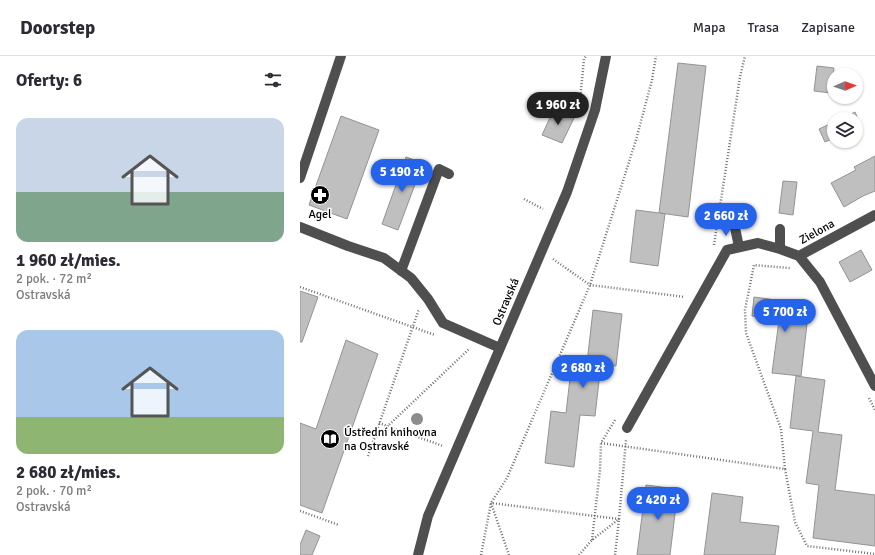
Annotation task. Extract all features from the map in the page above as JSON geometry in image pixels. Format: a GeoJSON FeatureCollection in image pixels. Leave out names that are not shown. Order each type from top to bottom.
{"type":"FeatureCollection","features":[{"type":"Feature","properties":{"kind":"street"},"geometry":{"type":"LineString","coordinates":[[300,178],[341,56]]}},
{"type":"Feature","properties":{"kind":"street","name":"Ostravská"},"geometry":{"type":"LineString","coordinates":[[418,555],[428,516],[567,192],[595,110],[606,56]]}},
{"type":"Feature","properties":{"kind":"street"},"geometry":{"type":"LineString","coordinates":[[401,271],[439,169],[449,174]]}},
{"type":"Feature","properties":{"kind":"street","name":"Zielona"},"geometry":{"type":"LineString","coordinates":[[875,215],[799,256],[820,282],[875,386]]}},
{"type":"Feature","properties":{"kind":"street"},"geometry":{"type":"LineString","coordinates":[[734,223],[739,247]]}},
{"type":"Feature","properties":{"kind":"street"},"geometry":{"type":"LineString","coordinates":[[300,227],[348,246],[384,258],[411,278],[424,294],[443,323],[500,348]]}},
{"type":"Feature","properties":{"kind":"street"},"geometry":{"type":"LineString","coordinates":[[780,229],[780,249]]}},
{"type":"Feature","properties":{"kind":"street"},"geometry":{"type":"LineString","coordinates":[[627,428],[727,250],[758,243],[799,256]]}},
{"type":"Feature","properties":{"kind":"path"},"geometry":{"type":"LineString","coordinates":[[579,118],[584,59],[586,56]]}},
{"type":"Feature","properties":{"kind":"path"},"geometry":{"type":"LineString","coordinates":[[481,555],[491,504],[508,478],[590,285],[636,140],[652,80],[656,56]]}},
{"type":"Feature","properties":{"kind":"path"},"geometry":{"type":"LineString","coordinates":[[710,252],[714,245],[740,77],[745,56]]}},
{"type":"Feature","properties":{"kind":"path"},"geometry":{"type":"LineString","coordinates":[[524,199],[543,209]]}},
{"type":"Feature","properties":{"kind":"path"},"geometry":{"type":"LineString","coordinates":[[541,216],[546,203]]}},
{"type":"Feature","properties":{"kind":"path"},"geometry":{"type":"LineString","coordinates":[[542,251],[590,285],[685,297]]}},
{"type":"Feature","properties":{"kind":"path"},"geometry":{"type":"LineString","coordinates":[[793,269],[754,265],[746,310],[746,333],[781,429],[785,469],[795,522],[807,546],[875,554]]}},
{"type":"Feature","properties":{"kind":"path"},"geometry":{"type":"LineString","coordinates":[[300,287],[441,337]]}},
{"type":"Feature","properties":{"kind":"path"},"geometry":{"type":"LineString","coordinates":[[682,303],[689,290]]}},
{"type":"Feature","properties":{"kind":"path"},"geometry":{"type":"LineString","coordinates":[[368,456],[424,294]]}},
{"type":"Feature","properties":{"kind":"path"},"geometry":{"type":"LineString","coordinates":[[466,346],[481,356],[486,343]]}},
{"type":"Feature","properties":{"kind":"path"},"geometry":{"type":"LineString","coordinates":[[373,440],[470,349]]}},
{"type":"Feature","properties":{"kind":"path"},"geometry":{"type":"LineString","coordinates":[[867,396],[875,410]]}},
{"type":"Feature","properties":{"kind":"path"},"geometry":{"type":"LineString","coordinates":[[592,540],[600,470],[601,443],[617,416]]}},
{"type":"Feature","properties":{"kind":"path"},"geometry":{"type":"LineString","coordinates":[[379,423],[443,446]]}},
{"type":"Feature","properties":{"kind":"path"},"geometry":{"type":"LineString","coordinates":[[615,555],[627,428]]}},
{"type":"Feature","properties":{"kind":"path"},"geometry":{"type":"LineString","coordinates":[[441,453],[446,439]]}},
{"type":"Feature","properties":{"kind":"path"},"geometry":{"type":"LineString","coordinates":[[601,443],[785,469]]}},
{"type":"Feature","properties":{"kind":"path"},"geometry":{"type":"LineString","coordinates":[[491,504],[619,519]]}},
{"type":"Feature","properties":{"kind":"path"},"geometry":{"type":"LineString","coordinates":[[491,504],[509,555]]}},
{"type":"Feature","properties":{"kind":"path"},"geometry":{"type":"LineString","coordinates":[[300,511],[339,525]]}},
{"type":"Feature","properties":{"kind":"path"},"geometry":{"type":"LineString","coordinates":[[579,555],[592,540],[619,519]]}},
{"type":"Feature","properties":{"kind":"building"},"geometry":{"type":"Polygon","coordinates":[[[678,63],[706,66],[688,217],[660,213],[665,214],[658,266],[630,262],[636,210],[659,213],[678,63]]]}},
{"type":"Feature","properties":{"kind":"building"},"geometry":{"type":"Polygon","coordinates":[[[817,66],[834,68],[827,68],[827,93],[814,91],[817,66]]]}},
{"type":"Feature","properties":{"kind":"building"},"geometry":{"type":"Polygon","coordinates":[[[554,109],[574,118],[562,143],[542,135],[554,109]]]}},
{"type":"Feature","properties":{"kind":"building"},"geometry":{"type":"Polygon","coordinates":[[[341,116],[379,130],[347,219],[309,205],[341,116]]]}},
{"type":"Feature","properties":{"kind":"building"},"geometry":{"type":"Polygon","coordinates":[[[827,125],[827,141],[825,142],[819,129],[827,125]]]}},
{"type":"Feature","properties":{"kind":"building"},"geometry":{"type":"Polygon","coordinates":[[[875,156],[875,191],[844,207],[831,183],[856,170],[854,167],[875,156]]]}},
{"type":"Feature","properties":{"kind":"building"},"geometry":{"type":"Polygon","coordinates":[[[406,157],[423,163],[398,230],[382,224],[406,157]]]}},
{"type":"Feature","properties":{"kind":"building"},"geometry":{"type":"Polygon","coordinates":[[[783,181],[797,182],[793,215],[779,213],[783,181]]]}},
{"type":"Feature","properties":{"kind":"building"},"geometry":{"type":"Polygon","coordinates":[[[861,250],[872,270],[850,282],[839,262],[861,250]]]}},
{"type":"Feature","properties":{"kind":"building"},"geometry":{"type":"Polygon","coordinates":[[[300,291],[318,297],[302,342],[300,342],[300,291]]]}},
{"type":"Feature","properties":{"kind":"building"},"geometry":{"type":"Polygon","coordinates":[[[754,297],[805,304],[802,323],[807,324],[801,376],[772,373],[779,320],[752,316],[754,297]]]}},
{"type":"Feature","properties":{"kind":"building"},"geometry":{"type":"Polygon","coordinates":[[[593,310],[622,314],[616,366],[601,364],[595,416],[580,415],[574,467],[545,463],[551,411],[566,413],[572,361],[587,363],[593,310]]]}},
{"type":"Feature","properties":{"kind":"building"},"geometry":{"type":"Polygon","coordinates":[[[346,340],[378,354],[322,513],[300,505],[300,423],[316,429],[346,340]]]}},
{"type":"Feature","properties":{"kind":"building"},"geometry":{"type":"Polygon","coordinates":[[[796,376],[825,380],[818,432],[842,435],[835,490],[875,495],[875,546],[813,538],[819,485],[806,483],[813,431],[790,428],[796,376]]]}},
{"type":"Feature","properties":{"kind":"building"},"geometry":{"type":"Polygon","coordinates":[[[646,485],[678,489],[670,555],[637,555],[646,485]]]}},
{"type":"Feature","properties":{"kind":"building"},"geometry":{"type":"Polygon","coordinates":[[[712,493],[743,497],[740,522],[779,526],[775,555],[704,555],[712,493]]]}},
{"type":"Feature","properties":{"kind":"building"},"geometry":{"type":"Polygon","coordinates":[[[306,530],[320,536],[312,555],[300,555],[300,545],[306,530]]]}},
{"type":"Feature","properties":{"kind":"place","name":"Agel"},"geometry":{"type":"Point","coordinates":[320,195]}},
{"type":"Feature","properties":{"kind":"place","name":"Ústřední knihovna na Ostravské"},"geometry":{"type":"Point","coordinates":[330,439]}}]}
